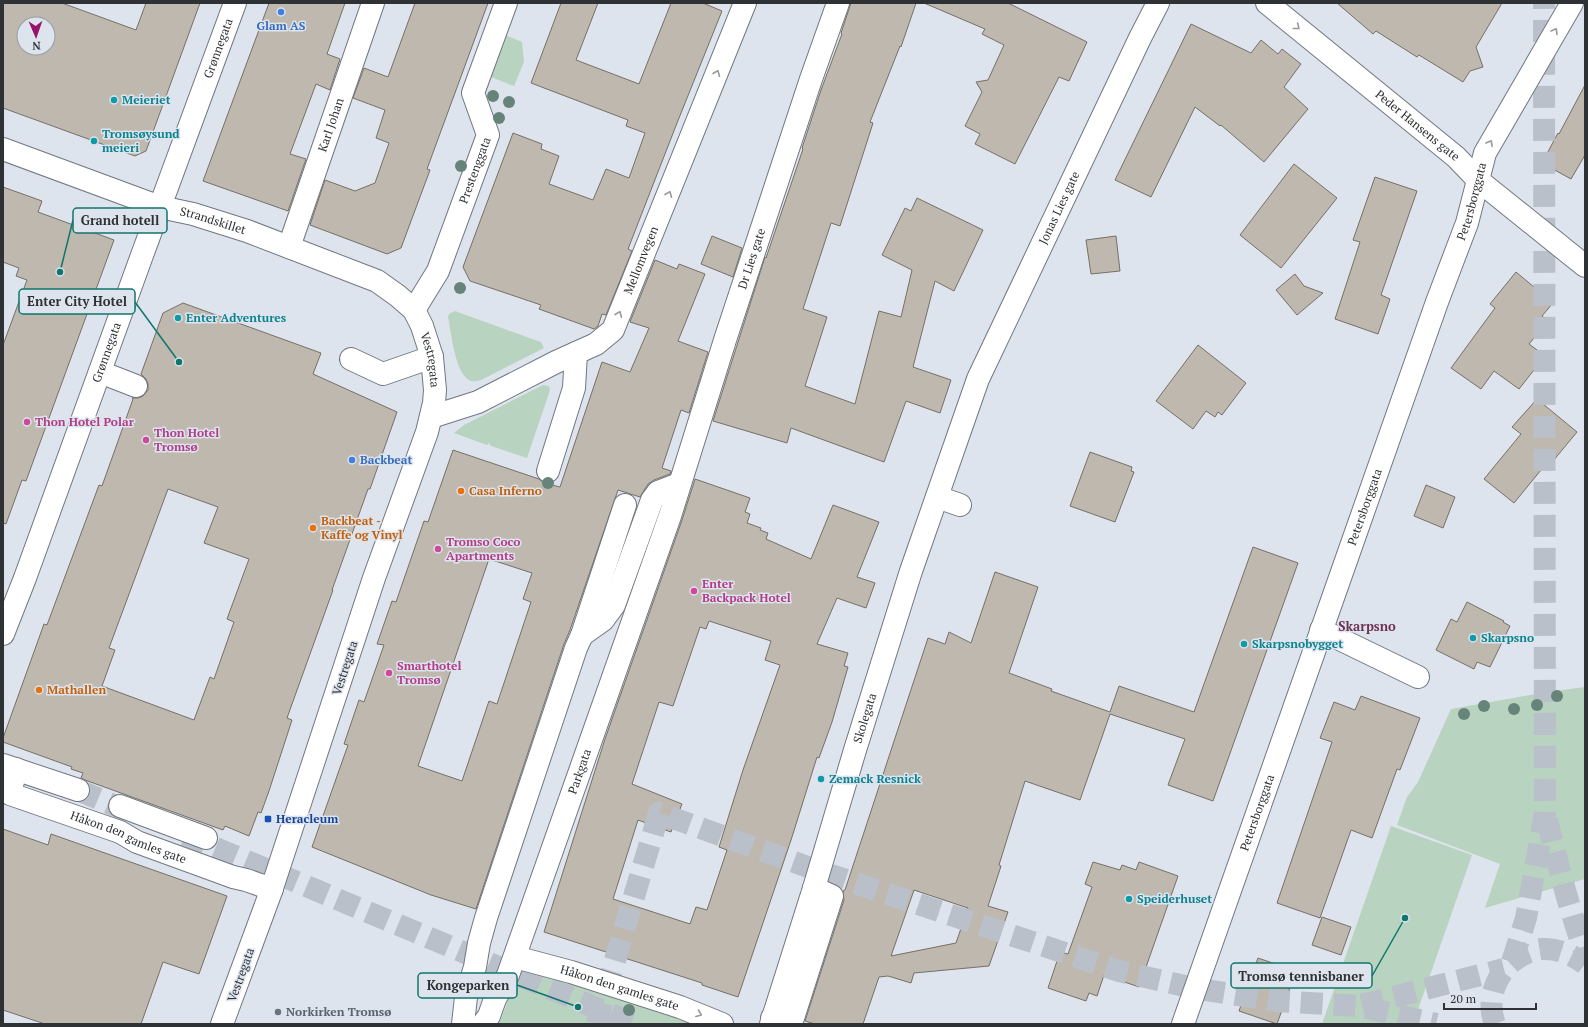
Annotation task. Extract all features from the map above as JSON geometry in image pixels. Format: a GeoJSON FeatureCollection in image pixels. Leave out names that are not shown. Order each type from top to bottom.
{"type":"FeatureCollection","features":[{"type":"Feature","properties":{"kind":"street","name":"Grønnegata"},"geometry":{"type":"LineString","coordinates":[[3,634],[235,3]]}},
{"type":"Feature","properties":{"kind":"street","name":"Karl Johan"},"geometry":{"type":"LineString","coordinates":[[289,247],[373,3]]}},
{"type":"Feature","properties":{"kind":"street","name":"Prestenggata"},"geometry":{"type":"LineString","coordinates":[[414,310],[438,272],[488,135],[473,94],[506,3]]}},
{"type":"Feature","properties":{"kind":"street","name":"Mellomvegen"},"geometry":{"type":"LineString","coordinates":[[431,417],[478,402],[556,362],[596,344],[613,330],[745,3]]}},
{"type":"Feature","properties":{"kind":"street","name":"Dr Lies gate"},"geometry":{"type":"LineString","coordinates":[[670,516],[725,340],[811,79],[838,3]]}},
{"type":"Feature","properties":{"kind":"street","name":"Jonas Lies gate"},"geometry":{"type":"LineString","coordinates":[[964,414],[978,379],[1158,3]]}},
{"type":"Feature","properties":{"kind":"street","name":"Peder Hansens gate"},"geometry":{"type":"LineString","coordinates":[[1267,3],[1456,156],[1478,180],[1585,266]]}},
{"type":"Feature","properties":{"kind":"street","name":"Petersborggata"},"geometry":{"type":"LineString","coordinates":[[1183,1024],[1437,302],[1467,223],[1485,153],[1572,3]]}},
{"type":"Feature","properties":{"kind":"street","name":"Strandskillet"},"geometry":{"type":"LineString","coordinates":[[3,149],[160,207],[208,218],[377,281],[414,310]]}},
{"type":"Feature","properties":{"kind":"street","name":"Vestregata"},"geometry":{"type":"LineString","coordinates":[[222,1024],[272,889],[374,578],[431,417],[435,390],[432,357],[422,326],[414,310]]}},
{"type":"Feature","properties":{"kind":"street"},"geometry":{"type":"LineString","coordinates":[[548,471],[574,388],[576,353]]}},
{"type":"Feature","properties":{"kind":"street"},"geometry":{"type":"LineString","coordinates":[[351,359],[383,374],[432,357]]}},
{"type":"Feature","properties":{"kind":"street"},"geometry":{"type":"LineString","coordinates":[[100,372],[136,386]]}},
{"type":"Feature","properties":{"kind":"street","name":"Skolegata"},"geometry":{"type":"LineString","coordinates":[[772,1021],[911,571],[964,414]]}},
{"type":"Feature","properties":{"kind":"street"},"geometry":{"type":"LineString","coordinates":[[582,635],[603,620],[614,605],[652,500],[658,492],[679,484]]}},
{"type":"Feature","properties":{"kind":"street"},"geometry":{"type":"LineString","coordinates":[[937,497],[960,505]]}},
{"type":"Feature","properties":{"kind":"street"},"geometry":{"type":"LineString","coordinates":[[463,1024],[466,997],[475,967],[480,937],[546,736],[576,648],[582,635],[625,505]]}},
{"type":"Feature","properties":{"kind":"street","name":"Parkgata"},"geometry":{"type":"LineString","coordinates":[[482,1024],[489,1016],[515,957],[670,516]]}},
{"type":"Feature","properties":{"kind":"street"},"geometry":{"type":"LineString","coordinates":[[1321,630],[1418,677]]}},
{"type":"Feature","properties":{"kind":"street","name":"Håkon den gamles gate"},"geometry":{"type":"LineString","coordinates":[[78,790],[10,767],[10,794],[120,832],[137,842],[233,877],[272,889]]}},
{"type":"Feature","properties":{"kind":"street"},"geometry":{"type":"LineString","coordinates":[[120,806],[206,838]]}},
{"type":"Feature","properties":{"kind":"street"},"geometry":{"type":"LineString","coordinates":[[137,842],[146,815]]}},
{"type":"Feature","properties":{"kind":"street","name":"Håkon den gamles gate"},"geometry":{"type":"LineString","coordinates":[[515,957],[571,972],[680,1007],[722,1024]]}},
{"type":"Feature","properties":{"kind":"green space"},"geometry":{"type":"Polygon","coordinates":[[[505,35],[522,42],[524,62],[514,86],[491,77],[505,35]]]}},
{"type":"Feature","properties":{"kind":"green space"},"geometry":{"type":"Polygon","coordinates":[[[455,311],[541,342],[544,348],[481,380],[469,380],[464,376],[460,369],[452,341],[448,317],[449,314],[455,311]]]}},
{"type":"Feature","properties":{"kind":"green space"},"geometry":{"type":"Polygon","coordinates":[[[543,385],[549,386],[550,390],[527,458],[491,446],[489,443],[487,445],[454,433],[464,425],[543,385]]]}},
{"type":"Feature","properties":{"kind":"green space"},"geometry":{"type":"Polygon","coordinates":[[[1585,687],[1585,879],[1485,908],[1500,864],[1397,825],[1407,797],[1418,782],[1451,709],[1541,693],[1585,687]]]}},
{"type":"Feature","properties":{"kind":"green space"},"geometry":{"type":"Polygon","coordinates":[[[1391,826],[1472,855],[1413,1024],[1322,1024],[1391,826]]]}},
{"type":"Feature","properties":{"kind":"green space"},"geometry":{"type":"Polygon","coordinates":[[[528,976],[548,977],[707,1024],[499,1024],[512,990],[528,976]]]}},
{"type":"Feature","properties":{"kind":"building"},"geometry":{"type":"Polygon","coordinates":[[[3,3],[62,3],[136,30],[146,3],[200,3],[146,151],[135,156],[3,108],[3,3]]]}},
{"type":"Feature","properties":{"kind":"building"},"geometry":{"type":"Polygon","coordinates":[[[269,3],[345,3],[327,54],[340,59],[330,90],[316,84],[290,154],[306,159],[288,211],[203,181],[269,3]]]}},
{"type":"Feature","properties":{"kind":"building"},"geometry":{"type":"Polygon","coordinates":[[[415,3],[488,3],[427,169],[430,170],[401,248],[387,254],[310,225],[325,180],[355,191],[375,183],[389,143],[376,138],[385,110],[353,98],[364,68],[388,77],[415,3]]]}},
{"type":"Feature","properties":{"kind":"building"},"geometry":{"type":"Polygon","coordinates":[[[561,3],[598,3],[576,60],[639,84],[671,3],[703,3],[722,11],[628,249],[632,251],[606,315],[602,314],[598,326],[594,329],[539,309],[541,305],[470,281],[463,267],[513,133],[542,144],[541,149],[559,156],[549,184],[593,200],[606,169],[629,178],[645,133],[626,126],[628,120],[531,83],[561,3]]]}},
{"type":"Feature","properties":{"kind":"building"},"geometry":{"type":"Polygon","coordinates":[[[851,3],[916,3],[901,47],[900,46],[870,122],[873,123],[840,226],[831,223],[803,309],[827,317],[805,386],[855,404],[879,311],[901,317],[912,270],[882,255],[905,208],[911,211],[917,198],[983,230],[954,291],[935,281],[913,367],[951,380],[940,413],[906,401],[884,462],[791,428],[787,443],[713,421],[765,257],[766,258],[803,149],[802,148],[821,90],[842,34],[841,33],[851,3]]]}},
{"type":"Feature","properties":{"kind":"building"},"geometry":{"type":"Polygon","coordinates":[[[924,3],[1008,3],[1087,42],[1069,81],[1059,77],[1015,164],[975,144],[980,134],[965,126],[982,92],[976,82],[988,80],[1004,45],[982,34],[985,29],[924,3]]]}},
{"type":"Feature","properties":{"kind":"building"},"geometry":{"type":"Polygon","coordinates":[[[1337,3],[1502,3],[1476,47],[1483,67],[1470,71],[1463,82],[1419,55],[1417,57],[1376,31],[1373,34],[1337,3]]]}},
{"type":"Feature","properties":{"kind":"building"},"geometry":{"type":"Polygon","coordinates":[[[1191,24],[1251,53],[1261,40],[1278,54],[1282,49],[1301,64],[1284,87],[1308,109],[1264,162],[1221,125],[1220,126],[1195,107],[1151,197],[1115,180],[1191,24]]]}},
{"type":"Feature","properties":{"kind":"building"},"geometry":{"type":"Polygon","coordinates":[[[1585,85],[1585,155],[1571,179],[1542,163],[1585,85]]]}},
{"type":"Feature","properties":{"kind":"building"},"geometry":{"type":"Polygon","coordinates":[[[1294,164],[1337,198],[1281,268],[1240,235],[1294,164]]]}},
{"type":"Feature","properties":{"kind":"building"},"geometry":{"type":"Polygon","coordinates":[[[1375,177],[1417,191],[1381,295],[1390,299],[1378,334],[1335,319],[1360,242],[1353,240],[1375,177]]]}},
{"type":"Feature","properties":{"kind":"building"},"geometry":{"type":"Polygon","coordinates":[[[3,187],[42,201],[38,212],[114,240],[26,481],[22,480],[6,524],[3,523],[3,345],[27,280],[16,276],[19,268],[3,262],[3,187]]]}},
{"type":"Feature","properties":{"kind":"building"},"geometry":{"type":"Polygon","coordinates":[[[712,236],[742,248],[733,277],[701,264],[712,236]]]}},
{"type":"Feature","properties":{"kind":"building"},"geometry":{"type":"Polygon","coordinates":[[[1116,236],[1120,271],[1091,274],[1086,240],[1116,236]]]}},
{"type":"Feature","properties":{"kind":"building"},"geometry":{"type":"Polygon","coordinates":[[[655,260],[677,269],[679,264],[705,274],[678,341],[708,352],[689,413],[681,410],[662,468],[671,471],[670,474],[648,484],[640,497],[618,490],[564,644],[476,909],[431,895],[312,847],[348,745],[344,744],[359,700],[364,702],[384,645],[377,644],[392,601],[396,602],[424,521],[428,522],[453,450],[539,479],[544,483],[560,487],[602,362],[630,372],[649,328],[630,322],[655,260]],[[489,559],[418,766],[462,781],[489,701],[497,704],[531,602],[523,599],[532,573],[489,559]]]}},
{"type":"Feature","properties":{"kind":"building"},"geometry":{"type":"Polygon","coordinates":[[[1516,272],[1553,303],[1542,316],[1548,321],[1529,344],[1545,356],[1519,389],[1494,371],[1481,389],[1451,368],[1495,308],[1490,304],[1516,272]]]}},
{"type":"Feature","properties":{"kind":"building"},"geometry":{"type":"Polygon","coordinates":[[[1295,274],[1304,286],[1323,293],[1297,315],[1276,290],[1295,274]]]}},
{"type":"Feature","properties":{"kind":"building"},"geometry":{"type":"Polygon","coordinates":[[[183,303],[321,353],[313,374],[397,412],[370,489],[368,489],[287,718],[292,720],[269,791],[261,813],[258,812],[249,836],[225,826],[223,830],[85,780],[81,778],[83,773],[71,769],[72,767],[3,742],[3,738],[44,624],[47,625],[99,485],[102,486],[133,399],[132,398],[143,396],[148,390],[146,379],[141,374],[163,313],[183,303]],[[168,489],[109,648],[115,650],[102,686],[194,720],[210,677],[214,679],[234,622],[227,619],[249,559],[204,543],[218,507],[168,489]]]}},
{"type":"Feature","properties":{"kind":"building"},"geometry":{"type":"Polygon","coordinates":[[[1198,345],[1246,383],[1222,415],[1218,412],[1215,417],[1206,411],[1193,429],[1156,401],[1198,345]]]}},
{"type":"Feature","properties":{"kind":"building"},"geometry":{"type":"Polygon","coordinates":[[[1537,399],[1577,432],[1553,461],[1550,459],[1514,503],[1484,479],[1521,434],[1512,427],[1537,399]]]}},
{"type":"Feature","properties":{"kind":"building"},"geometry":{"type":"Polygon","coordinates":[[[1090,452],[1132,467],[1131,471],[1134,472],[1115,522],[1070,506],[1090,452]]]}},
{"type":"Feature","properties":{"kind":"building"},"geometry":{"type":"Polygon","coordinates":[[[695,479],[750,498],[745,512],[750,514],[747,523],[761,528],[760,530],[768,533],[766,539],[811,559],[833,505],[879,522],[857,577],[875,583],[866,608],[837,598],[817,644],[848,653],[844,666],[848,667],[832,722],[819,758],[817,757],[792,837],[738,997],[702,985],[702,983],[544,932],[605,739],[695,479]],[[709,621],[706,629],[700,627],[673,706],[659,702],[632,784],[682,804],[671,832],[638,820],[613,899],[690,924],[696,907],[707,910],[727,850],[719,847],[743,770],[780,665],[765,660],[771,641],[709,621]]]}},
{"type":"Feature","properties":{"kind":"building"},"geometry":{"type":"Polygon","coordinates":[[[1426,485],[1455,497],[1443,528],[1414,516],[1426,485]]]}},
{"type":"Feature","properties":{"kind":"building"},"geometry":{"type":"Polygon","coordinates":[[[1253,547],[1298,563],[1213,801],[1168,785],[1185,739],[1110,714],[1080,800],[1025,781],[988,906],[1008,912],[989,966],[914,973],[911,983],[888,976],[879,977],[863,1024],[815,1024],[805,1021],[844,900],[843,891],[845,890],[928,638],[945,644],[949,632],[971,643],[995,572],[1038,587],[1009,673],[1052,689],[1051,691],[1110,712],[1119,686],[1194,712],[1253,547]],[[914,890],[891,956],[956,943],[968,908],[914,890]]]}},
{"type":"Feature","properties":{"kind":"building","name":"Skarpsno"},"geometry":{"type":"Polygon","coordinates":[[[1467,602],[1504,621],[1503,622],[1510,626],[1490,667],[1477,662],[1474,669],[1436,650],[1451,619],[1457,622],[1467,602]]]}},
{"type":"Feature","properties":{"kind":"building"},"geometry":{"type":"Polygon","coordinates":[[[1361,696],[1420,718],[1400,770],[1397,769],[1372,838],[1351,830],[1320,918],[1277,903],[1332,742],[1320,738],[1334,702],[1355,710],[1361,696]]]}},
{"type":"Feature","properties":{"kind":"building"},"geometry":{"type":"Polygon","coordinates":[[[3,829],[48,845],[51,834],[227,896],[199,974],[163,962],[141,1024],[45,1024],[3,1010],[3,829]]]}},
{"type":"Feature","properties":{"kind":"building"},"geometry":{"type":"Polygon","coordinates":[[[1093,862],[1120,870],[1122,865],[1136,870],[1139,862],[1178,876],[1139,987],[1104,975],[1097,996],[1089,993],[1086,1001],[1048,988],[1060,952],[1068,954],[1092,887],[1085,884],[1093,862]]]}},
{"type":"Feature","properties":{"kind":"building"},"geometry":{"type":"Polygon","coordinates":[[[1322,917],[1351,927],[1341,955],[1312,945],[1322,917]]]}},
{"type":"Feature","properties":{"kind":"building"},"geometry":{"type":"Polygon","coordinates":[[[1258,958],[1296,971],[1277,1024],[1239,1011],[1258,958]]]}},
{"type":"Feature","properties":{"kind":"tunnel"},"geometry":{"type":"LineString","coordinates":[[1512,962],[1526,918],[1545,813],[1544,3]]}},
{"type":"Feature","properties":{"kind":"tunnel"},"geometry":{"type":"LineString","coordinates":[[78,790],[137,815]]}},
{"type":"Feature","properties":{"kind":"tunnel"},"geometry":{"type":"LineString","coordinates":[[597,1024],[659,813],[819,871],[1119,971],[1198,989],[1277,1001],[1359,1006],[1436,1024]]}},
{"type":"Feature","properties":{"kind":"tunnel"},"geometry":{"type":"LineString","coordinates":[[1547,820],[1569,903],[1585,953]]}},
{"type":"Feature","properties":{"kind":"tunnel"},"geometry":{"type":"LineString","coordinates":[[185,835],[634,1024]]}},
{"type":"Feature","properties":{"kind":"tunnel"},"geometry":{"type":"LineString","coordinates":[[1495,1024],[1492,1011],[1492,998],[1495,986],[1500,975],[1518,958],[1529,952],[1548,949],[1565,953],[1585,964]]}},
{"type":"Feature","properties":{"kind":"tunnel"},"geometry":{"type":"LineString","coordinates":[[1362,1005],[1504,969]]}},
{"type":"Feature","properties":{"kind":"place","name":"Glam AS"},"geometry":{"type":"Point","coordinates":[281,12]}},
{"type":"Feature","properties":{"kind":"place","name":"Meieriet"},"geometry":{"type":"Point","coordinates":[114,100]}},
{"type":"Feature","properties":{"kind":"place","name":"Tromsøysund meieri"},"geometry":{"type":"Point","coordinates":[94,141]}},
{"type":"Feature","properties":{"kind":"place","name":"Grand hotell"},"geometry":{"type":"Point","coordinates":[60,272]}},
{"type":"Feature","properties":{"kind":"place","name":"Enter Adventures"},"geometry":{"type":"Point","coordinates":[178,318]}},
{"type":"Feature","properties":{"kind":"place","name":"Enter City Hotel"},"geometry":{"type":"Point","coordinates":[179,362]}},
{"type":"Feature","properties":{"kind":"place","name":"Thon Hotel Polar"},"geometry":{"type":"Point","coordinates":[27,422]}},
{"type":"Feature","properties":{"kind":"place","name":"Thon Hotel Tromsø"},"geometry":{"type":"Point","coordinates":[146,440]}},
{"type":"Feature","properties":{"kind":"place","name":"Backbeat"},"geometry":{"type":"Point","coordinates":[352,460]}},
{"type":"Feature","properties":{"kind":"place","name":"Casa Inferno"},"geometry":{"type":"Point","coordinates":[461,491]}},
{"type":"Feature","properties":{"kind":"place","name":"Backbeat - Kaffe og Vinyl"},"geometry":{"type":"Point","coordinates":[313,528]}},
{"type":"Feature","properties":{"kind":"place","name":"Tromso Coco Apartments"},"geometry":{"type":"Point","coordinates":[438,549]}},
{"type":"Feature","properties":{"kind":"place","name":"Enter Backpack Hotel"},"geometry":{"type":"Point","coordinates":[694,591]}},
{"type":"Feature","properties":{"kind":"place","name":"Skarpsno"},"geometry":{"type":"Point","coordinates":[1473,638]}},
{"type":"Feature","properties":{"kind":"place","name":"Skarpsnobygget"},"geometry":{"type":"Point","coordinates":[1244,644]}},
{"type":"Feature","properties":{"kind":"place","name":"Smarthotel Tromsø"},"geometry":{"type":"Point","coordinates":[389,673]}},
{"type":"Feature","properties":{"kind":"place","name":"Mathallen"},"geometry":{"type":"Point","coordinates":[39,690]}},
{"type":"Feature","properties":{"kind":"place","name":"Zemack Resnick"},"geometry":{"type":"Point","coordinates":[821,779]}},
{"type":"Feature","properties":{"kind":"place","name":"Heracleum"},"geometry":{"type":"Point","coordinates":[268,819]}},
{"type":"Feature","properties":{"kind":"place","name":"Speiderhuset"},"geometry":{"type":"Point","coordinates":[1129,899]}},
{"type":"Feature","properties":{"kind":"place","name":"Tromsø tennisbaner"},"geometry":{"type":"Point","coordinates":[1405,918]}},
{"type":"Feature","properties":{"kind":"place","name":"Kongeparken"},"geometry":{"type":"Point","coordinates":[578,1007]}},
{"type":"Feature","properties":{"kind":"place","name":"Norkirken Tromsø"},"geometry":{"type":"Point","coordinates":[278,1012]}},
{"type":"Feature","properties":{"kind":"district","name":"Skarpsno"},"geometry":{"type":"Point","coordinates":[1367,626]}}]}
